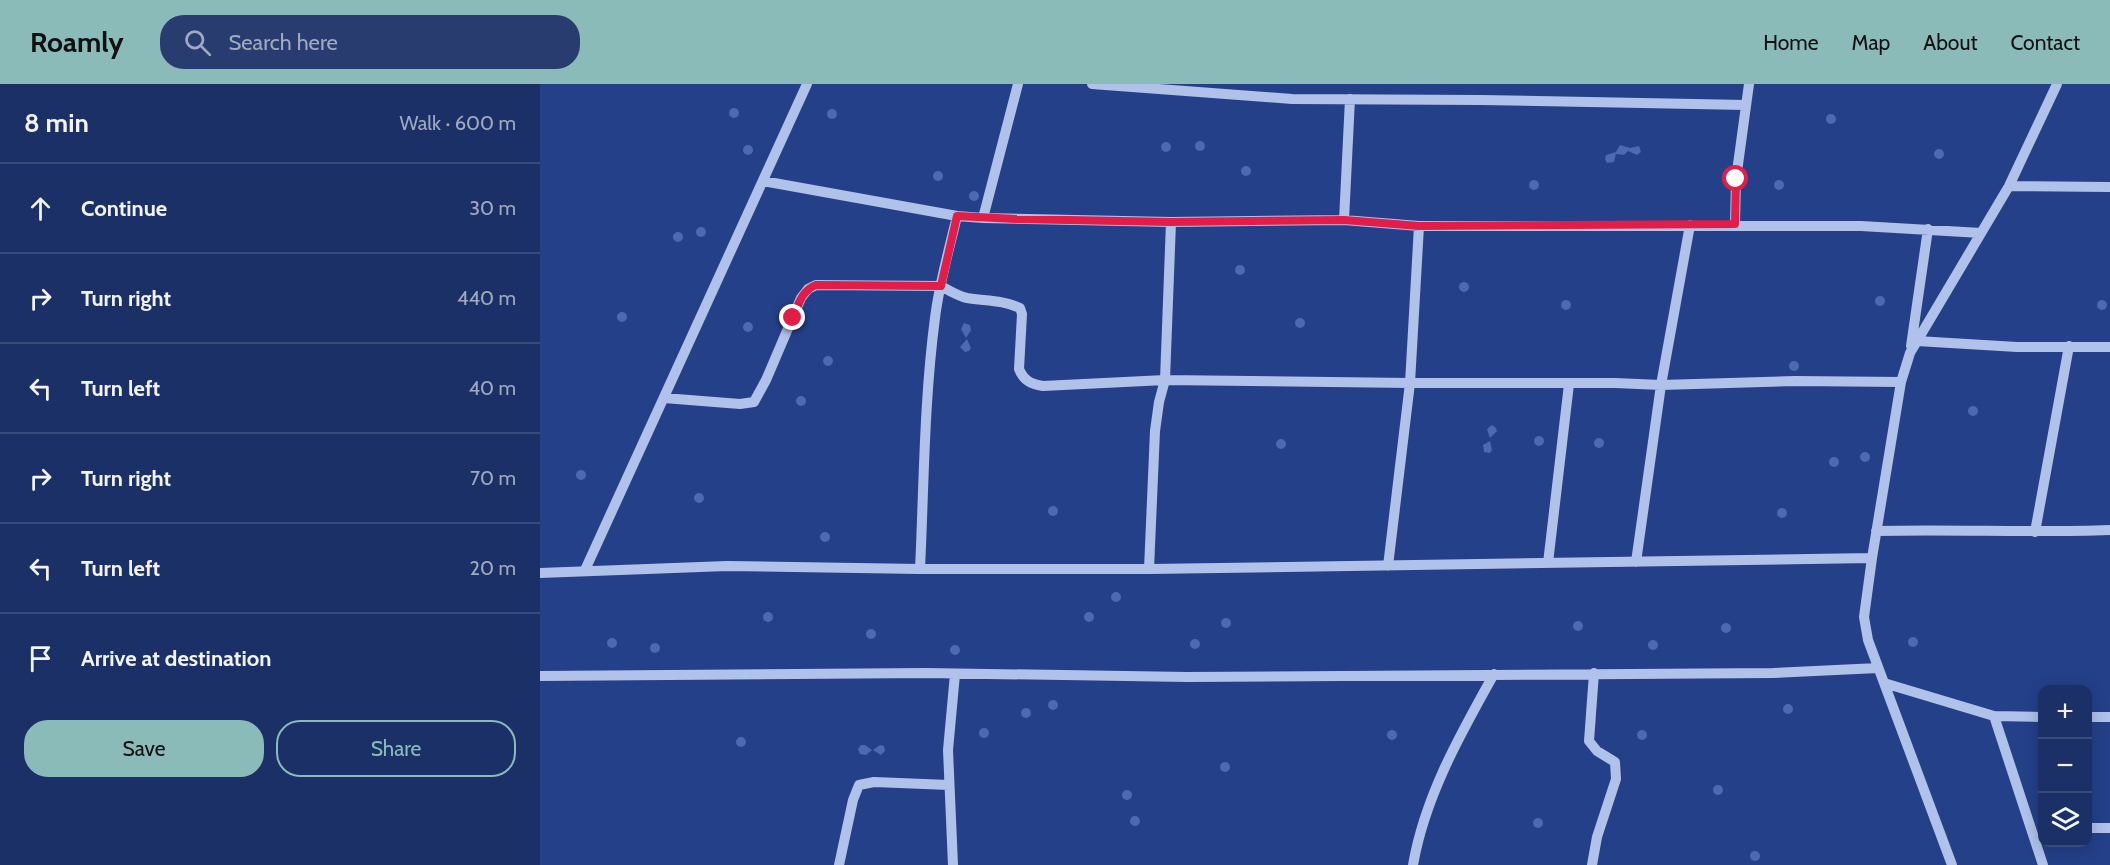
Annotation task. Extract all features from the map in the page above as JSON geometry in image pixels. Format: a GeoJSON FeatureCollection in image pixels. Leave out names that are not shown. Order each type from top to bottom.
{"type":"FeatureCollection","features":[{"type":"Feature","properties":{"kind":"street"},"geometry":{"type":"LineString","coordinates":[[585,570],[807,84]]}},
{"type":"Feature","properties":{"kind":"street"},"geometry":{"type":"LineString","coordinates":[[983,218],[1018,84]]}},
{"type":"Feature","properties":{"kind":"street"},"geometry":{"type":"LineString","coordinates":[[1092,84],[1238,96],[1746,105]]}},
{"type":"Feature","properties":{"kind":"street"},"geometry":{"type":"LineString","coordinates":[[1735,224],[1736,179],[1749,84]]}},
{"type":"Feature","properties":{"kind":"street"},"geometry":{"type":"LineString","coordinates":[[1910,353],[2009,186],[2057,84]]}},
{"type":"Feature","properties":{"kind":"street"},"geometry":{"type":"LineString","coordinates":[[1344,220],[1350,99]]}},
{"type":"Feature","properties":{"kind":"street"},"geometry":{"type":"LineString","coordinates":[[763,181],[957,216],[983,218],[1171,222],[1344,220],[1419,226],[1735,224],[1861,226],[1982,232]]}},
{"type":"Feature","properties":{"kind":"street"},"geometry":{"type":"LineString","coordinates":[[2009,186],[2110,187]]}},
{"type":"Feature","properties":{"kind":"street"},"geometry":{"type":"LineString","coordinates":[[920,569],[932,338],[957,216]]}},
{"type":"Feature","properties":{"kind":"street"},"geometry":{"type":"LineString","coordinates":[[1149,569],[1156,424],[1165,380],[1171,222]]}},
{"type":"Feature","properties":{"kind":"street"},"geometry":{"type":"LineString","coordinates":[[1636,562],[1661,385],[1690,225]]}},
{"type":"Feature","properties":{"kind":"street"},"geometry":{"type":"LineString","coordinates":[[1388,566],[1410,383],[1419,226]]}},
{"type":"Feature","properties":{"kind":"street"},"geometry":{"type":"LineString","coordinates":[[1928,229],[1910,353],[1901,382],[1865,595],[1864,617],[1868,640],[1952,865]]}},
{"type":"Feature","properties":{"kind":"street"},"geometry":{"type":"LineString","coordinates":[[664,398],[740,404],[754,402],[766,380],[801,298],[816,285],[941,286],[968,298],[990,300],[1020,308],[1022,325],[1019,369],[1022,377],[1043,386],[1165,380],[1661,385],[1795,381],[1901,382]]}},
{"type":"Feature","properties":{"kind":"street"},"geometry":{"type":"LineString","coordinates":[[1917,341],[2017,347],[2110,347]]}},
{"type":"Feature","properties":{"kind":"street"},"geometry":{"type":"LineString","coordinates":[[2035,532],[2069,346]]}},
{"type":"Feature","properties":{"kind":"street"},"geometry":{"type":"LineString","coordinates":[[1548,563],[1569,384]]}},
{"type":"Feature","properties":{"kind":"street"},"geometry":{"type":"LineString","coordinates":[[1876,531],[2110,530]]}},
{"type":"Feature","properties":{"kind":"street"},"geometry":{"type":"LineString","coordinates":[[540,573],[727,566],[1149,569],[1872,558]]}},
{"type":"Feature","properties":{"kind":"street"},"geometry":{"type":"LineString","coordinates":[[540,676],[954,674],[1188,677],[1773,673],[1878,668]]}},
{"type":"Feature","properties":{"kind":"street"},"geometry":{"type":"LineString","coordinates":[[1592,865],[1617,770],[1615,762],[1597,751],[1589,741],[1594,673]]}},
{"type":"Feature","properties":{"kind":"street"},"geometry":{"type":"LineString","coordinates":[[953,865],[954,846],[948,750],[954,674]]}},
{"type":"Feature","properties":{"kind":"street"},"geometry":{"type":"LineString","coordinates":[[1413,865],[1418,835],[1426,809],[1463,729],[1494,674]]}},
{"type":"Feature","properties":{"kind":"street"},"geometry":{"type":"LineString","coordinates":[[1884,683],[1994,717],[2038,717]]}},
{"type":"Feature","properties":{"kind":"street"},"geometry":{"type":"LineString","coordinates":[[1994,717],[2037,829],[2043,865]]}},
{"type":"Feature","properties":{"kind":"street"},"geometry":{"type":"LineString","coordinates":[[2092,717],[2110,717]]}},
{"type":"Feature","properties":{"kind":"street"},"geometry":{"type":"LineString","coordinates":[[839,865],[848,818],[859,785],[874,782],[949,785]]}},
{"type":"Feature","properties":{"kind":"street"},"geometry":{"type":"LineString","coordinates":[[2092,828],[2110,828]]}},
{"type":"Feature","properties":{"kind":"building"},"geometry":{"type":"Polygon","coordinates":[[[734,108],[738,109],[738,117],[734,118],[730,117],[729,113],[730,109],[734,108]]]}},
{"type":"Feature","properties":{"kind":"building"},"geometry":{"type":"Polygon","coordinates":[[[832,109],[836,110],[836,118],[832,119],[828,118],[827,114],[828,110],[832,109]]]}},
{"type":"Feature","properties":{"kind":"building"},"geometry":{"type":"Polygon","coordinates":[[[1831,114],[1835,115],[1835,123],[1831,124],[1827,123],[1826,119],[1827,115],[1831,114]]]}},
{"type":"Feature","properties":{"kind":"building"},"geometry":{"type":"Polygon","coordinates":[[[1200,141],[1204,142],[1204,150],[1200,151],[1196,150],[1195,146],[1196,142],[1200,141]]]}},
{"type":"Feature","properties":{"kind":"building"},"geometry":{"type":"Polygon","coordinates":[[[1166,142],[1170,143],[1170,151],[1166,152],[1162,151],[1161,147],[1162,143],[1166,142]]]}},
{"type":"Feature","properties":{"kind":"building"},"geometry":{"type":"Polygon","coordinates":[[[748,145],[752,146],[752,154],[748,155],[744,154],[743,150],[744,146],[748,145]]]}},
{"type":"Feature","properties":{"kind":"building"},"geometry":{"type":"Polygon","coordinates":[[[1620,145],[1630,148],[1639,146],[1641,152],[1637,155],[1628,151],[1624,155],[1616,154],[1614,162],[1607,163],[1606,155],[1616,152],[1620,145]]]}},
{"type":"Feature","properties":{"kind":"building"},"geometry":{"type":"Polygon","coordinates":[[[1939,149],[1943,150],[1943,158],[1939,159],[1935,158],[1934,154],[1935,150],[1939,149]]]}},
{"type":"Feature","properties":{"kind":"building"},"geometry":{"type":"Polygon","coordinates":[[[1246,166],[1250,167],[1250,175],[1246,176],[1242,175],[1241,171],[1242,167],[1246,166]]]}},
{"type":"Feature","properties":{"kind":"building"},"geometry":{"type":"Polygon","coordinates":[[[938,171],[942,172],[942,180],[938,181],[934,180],[933,176],[934,172],[938,171]]]}},
{"type":"Feature","properties":{"kind":"building"},"geometry":{"type":"Polygon","coordinates":[[[1534,180],[1538,181],[1538,189],[1534,190],[1530,189],[1529,185],[1530,181],[1534,180]]]}},
{"type":"Feature","properties":{"kind":"building"},"geometry":{"type":"Polygon","coordinates":[[[1779,180],[1783,181],[1783,189],[1779,190],[1775,189],[1774,185],[1775,181],[1779,180]]]}},
{"type":"Feature","properties":{"kind":"building"},"geometry":{"type":"Polygon","coordinates":[[[974,191],[978,192],[978,200],[974,201],[970,200],[969,196],[970,192],[974,191]]]}},
{"type":"Feature","properties":{"kind":"building"},"geometry":{"type":"Polygon","coordinates":[[[701,227],[705,228],[705,236],[701,237],[697,236],[696,232],[697,228],[701,227]]]}},
{"type":"Feature","properties":{"kind":"building"},"geometry":{"type":"Polygon","coordinates":[[[678,232],[682,233],[682,241],[678,242],[674,241],[673,237],[674,233],[678,232]]]}},
{"type":"Feature","properties":{"kind":"building"},"geometry":{"type":"Polygon","coordinates":[[[1240,265],[1244,266],[1244,274],[1240,275],[1236,274],[1235,270],[1236,266],[1240,265]]]}},
{"type":"Feature","properties":{"kind":"building"},"geometry":{"type":"Polygon","coordinates":[[[1464,282],[1468,283],[1468,291],[1464,292],[1460,291],[1459,287],[1460,283],[1464,282]]]}},
{"type":"Feature","properties":{"kind":"building"},"geometry":{"type":"Polygon","coordinates":[[[1880,296],[1884,297],[1884,305],[1880,306],[1876,305],[1875,301],[1876,297],[1880,296]]]}},
{"type":"Feature","properties":{"kind":"building"},"geometry":{"type":"Polygon","coordinates":[[[1566,300],[1570,301],[1570,309],[1566,310],[1562,309],[1561,305],[1562,301],[1566,300]]]}},
{"type":"Feature","properties":{"kind":"building"},"geometry":{"type":"Polygon","coordinates":[[[2102,300],[2106,301],[2106,309],[2102,310],[2098,309],[2097,305],[2098,301],[2102,300]]]}},
{"type":"Feature","properties":{"kind":"building"},"geometry":{"type":"Polygon","coordinates":[[[622,312],[626,313],[626,321],[622,322],[618,321],[617,317],[618,313],[622,312]]]}},
{"type":"Feature","properties":{"kind":"building"},"geometry":{"type":"Polygon","coordinates":[[[1300,318],[1304,319],[1304,327],[1300,328],[1296,327],[1295,323],[1296,319],[1300,318]]]}},
{"type":"Feature","properties":{"kind":"building"},"geometry":{"type":"Polygon","coordinates":[[[748,322],[752,323],[752,331],[748,332],[744,331],[743,327],[744,323],[748,322]]]}},
{"type":"Feature","properties":{"kind":"building"},"geometry":{"type":"Polygon","coordinates":[[[964,323],[970,325],[971,330],[966,338],[961,329],[964,323]]]}},
{"type":"Feature","properties":{"kind":"building"},"geometry":{"type":"Polygon","coordinates":[[[967,339],[971,348],[965,352],[960,347],[967,339]]]}},
{"type":"Feature","properties":{"kind":"building"},"geometry":{"type":"Polygon","coordinates":[[[828,356],[832,357],[832,365],[828,366],[824,365],[823,361],[824,357],[828,356]]]}},
{"type":"Feature","properties":{"kind":"building"},"geometry":{"type":"Polygon","coordinates":[[[1794,361],[1798,362],[1798,370],[1794,371],[1790,370],[1789,366],[1790,362],[1794,361]]]}},
{"type":"Feature","properties":{"kind":"building"},"geometry":{"type":"Polygon","coordinates":[[[801,396],[805,397],[805,405],[801,406],[797,405],[796,401],[797,397],[801,396]]]}},
{"type":"Feature","properties":{"kind":"building"},"geometry":{"type":"Polygon","coordinates":[[[1973,406],[1977,407],[1977,415],[1973,416],[1969,415],[1968,411],[1969,407],[1973,406]]]}},
{"type":"Feature","properties":{"kind":"building"},"geometry":{"type":"Polygon","coordinates":[[[1492,425],[1497,431],[1490,438],[1487,429],[1492,425]]]}},
{"type":"Feature","properties":{"kind":"building"},"geometry":{"type":"Polygon","coordinates":[[[1539,436],[1543,437],[1543,445],[1539,446],[1535,445],[1534,441],[1535,437],[1539,436]]]}},
{"type":"Feature","properties":{"kind":"building"},"geometry":{"type":"Polygon","coordinates":[[[1599,438],[1603,439],[1603,447],[1599,448],[1595,447],[1594,443],[1595,439],[1599,438]]]}},
{"type":"Feature","properties":{"kind":"building"},"geometry":{"type":"Polygon","coordinates":[[[1281,439],[1285,440],[1285,448],[1281,449],[1277,448],[1276,444],[1277,440],[1281,439]]]}},
{"type":"Feature","properties":{"kind":"building"},"geometry":{"type":"Polygon","coordinates":[[[1490,441],[1492,450],[1490,453],[1484,452],[1483,445],[1490,441]]]}},
{"type":"Feature","properties":{"kind":"building"},"geometry":{"type":"Polygon","coordinates":[[[1865,452],[1869,453],[1869,461],[1865,462],[1861,461],[1860,457],[1861,453],[1865,452]]]}},
{"type":"Feature","properties":{"kind":"building"},"geometry":{"type":"Polygon","coordinates":[[[1834,457],[1838,458],[1838,466],[1834,467],[1830,466],[1829,462],[1830,458],[1834,457]]]}},
{"type":"Feature","properties":{"kind":"building"},"geometry":{"type":"Polygon","coordinates":[[[581,470],[585,471],[585,479],[581,480],[577,479],[576,475],[577,471],[581,470]]]}},
{"type":"Feature","properties":{"kind":"building"},"geometry":{"type":"Polygon","coordinates":[[[699,493],[703,494],[703,502],[699,503],[695,502],[694,498],[695,494],[699,493]]]}},
{"type":"Feature","properties":{"kind":"building"},"geometry":{"type":"Polygon","coordinates":[[[1053,506],[1057,507],[1057,515],[1053,516],[1049,515],[1048,511],[1049,507],[1053,506]]]}},
{"type":"Feature","properties":{"kind":"building"},"geometry":{"type":"Polygon","coordinates":[[[1782,508],[1786,509],[1786,517],[1782,518],[1778,517],[1777,513],[1778,509],[1782,508]]]}},
{"type":"Feature","properties":{"kind":"building"},"geometry":{"type":"Polygon","coordinates":[[[825,532],[829,533],[829,541],[825,542],[821,541],[820,537],[821,533],[825,532]]]}},
{"type":"Feature","properties":{"kind":"building"},"geometry":{"type":"Polygon","coordinates":[[[1116,592],[1120,593],[1120,601],[1116,602],[1112,601],[1111,597],[1112,593],[1116,592]]]}},
{"type":"Feature","properties":{"kind":"building"},"geometry":{"type":"Polygon","coordinates":[[[768,612],[772,613],[772,621],[768,622],[764,621],[763,617],[764,613],[768,612]]]}},
{"type":"Feature","properties":{"kind":"building"},"geometry":{"type":"Polygon","coordinates":[[[1089,612],[1093,613],[1093,621],[1089,622],[1085,621],[1084,617],[1085,613],[1089,612]]]}},
{"type":"Feature","properties":{"kind":"building"},"geometry":{"type":"Polygon","coordinates":[[[1226,618],[1230,619],[1230,627],[1226,628],[1222,627],[1221,623],[1222,619],[1226,618]]]}},
{"type":"Feature","properties":{"kind":"building"},"geometry":{"type":"Polygon","coordinates":[[[1578,621],[1582,622],[1582,630],[1578,631],[1574,630],[1573,626],[1574,622],[1578,621]]]}},
{"type":"Feature","properties":{"kind":"building"},"geometry":{"type":"Polygon","coordinates":[[[1726,623],[1730,624],[1730,632],[1726,633],[1722,632],[1721,628],[1722,624],[1726,623]]]}},
{"type":"Feature","properties":{"kind":"building"},"geometry":{"type":"Polygon","coordinates":[[[871,629],[875,630],[875,638],[871,639],[867,638],[866,634],[867,630],[871,629]]]}},
{"type":"Feature","properties":{"kind":"building"},"geometry":{"type":"Polygon","coordinates":[[[1913,637],[1917,638],[1917,646],[1913,647],[1909,646],[1908,642],[1909,638],[1913,637]]]}},
{"type":"Feature","properties":{"kind":"building"},"geometry":{"type":"Polygon","coordinates":[[[612,638],[616,639],[616,647],[612,648],[608,647],[607,643],[608,639],[612,638]]]}},
{"type":"Feature","properties":{"kind":"building"},"geometry":{"type":"Polygon","coordinates":[[[1195,639],[1199,640],[1199,648],[1195,649],[1191,648],[1190,644],[1191,640],[1195,639]]]}},
{"type":"Feature","properties":{"kind":"building"},"geometry":{"type":"Polygon","coordinates":[[[1653,640],[1657,641],[1657,649],[1653,650],[1649,649],[1648,645],[1649,641],[1653,640]]]}},
{"type":"Feature","properties":{"kind":"building"},"geometry":{"type":"Polygon","coordinates":[[[655,643],[659,644],[659,652],[655,653],[651,652],[650,648],[651,644],[655,643]]]}},
{"type":"Feature","properties":{"kind":"building"},"geometry":{"type":"Polygon","coordinates":[[[955,645],[959,646],[959,654],[955,655],[951,654],[950,650],[951,646],[955,645]]]}},
{"type":"Feature","properties":{"kind":"building"},"geometry":{"type":"Polygon","coordinates":[[[1053,700],[1057,701],[1057,709],[1053,710],[1049,709],[1048,705],[1049,701],[1053,700]]]}},
{"type":"Feature","properties":{"kind":"building"},"geometry":{"type":"Polygon","coordinates":[[[1788,704],[1792,705],[1792,713],[1788,714],[1784,713],[1783,709],[1784,705],[1788,704]]]}},
{"type":"Feature","properties":{"kind":"building"},"geometry":{"type":"Polygon","coordinates":[[[1026,708],[1030,709],[1030,717],[1026,718],[1022,717],[1021,713],[1022,709],[1026,708]]]}},
{"type":"Feature","properties":{"kind":"building"},"geometry":{"type":"Polygon","coordinates":[[[984,728],[988,729],[988,737],[984,738],[980,737],[979,733],[980,729],[984,728]]]}},
{"type":"Feature","properties":{"kind":"building"},"geometry":{"type":"Polygon","coordinates":[[[1392,730],[1396,731],[1396,739],[1392,740],[1388,739],[1387,735],[1388,731],[1392,730]]]}},
{"type":"Feature","properties":{"kind":"building"},"geometry":{"type":"Polygon","coordinates":[[[1642,730],[1646,731],[1646,739],[1642,740],[1638,739],[1637,735],[1638,731],[1642,730]]]}},
{"type":"Feature","properties":{"kind":"building"},"geometry":{"type":"Polygon","coordinates":[[[741,737],[745,738],[745,746],[741,747],[737,746],[736,742],[737,738],[741,737]]]}},
{"type":"Feature","properties":{"kind":"building"},"geometry":{"type":"Polygon","coordinates":[[[861,745],[872,750],[866,755],[860,754],[858,749],[861,745]]]}},
{"type":"Feature","properties":{"kind":"building"},"geometry":{"type":"Polygon","coordinates":[[[880,745],[884,746],[885,751],[881,755],[873,750],[880,745]]]}},
{"type":"Feature","properties":{"kind":"building"},"geometry":{"type":"Polygon","coordinates":[[[1225,762],[1229,763],[1229,771],[1225,772],[1221,771],[1220,767],[1221,763],[1225,762]]]}},
{"type":"Feature","properties":{"kind":"building"},"geometry":{"type":"Polygon","coordinates":[[[1718,785],[1722,786],[1722,794],[1718,795],[1714,794],[1713,790],[1714,786],[1718,785]]]}},
{"type":"Feature","properties":{"kind":"building"},"geometry":{"type":"Polygon","coordinates":[[[1127,790],[1131,791],[1131,799],[1127,800],[1123,799],[1122,795],[1123,791],[1127,790]]]}},
{"type":"Feature","properties":{"kind":"building"},"geometry":{"type":"Polygon","coordinates":[[[1135,816],[1139,817],[1139,825],[1135,826],[1131,825],[1130,821],[1131,817],[1135,816]]]}},
{"type":"Feature","properties":{"kind":"building"},"geometry":{"type":"Polygon","coordinates":[[[1538,818],[1542,819],[1542,827],[1538,828],[1534,827],[1533,823],[1534,819],[1538,818]]]}},
{"type":"Feature","properties":{"kind":"building"},"geometry":{"type":"Polygon","coordinates":[[[1755,851],[1759,852],[1759,860],[1755,861],[1751,860],[1750,856],[1751,852],[1755,851]]]}},
{"type":"Feature","properties":{"kind":"route"},"geometry":{"type":"LineString","coordinates":[[793,318],[801,298],[808,289],[816,285],[941,286],[957,216],[1171,222],[1344,220],[1419,226],[1735,224],[1736,179]]}}]}
